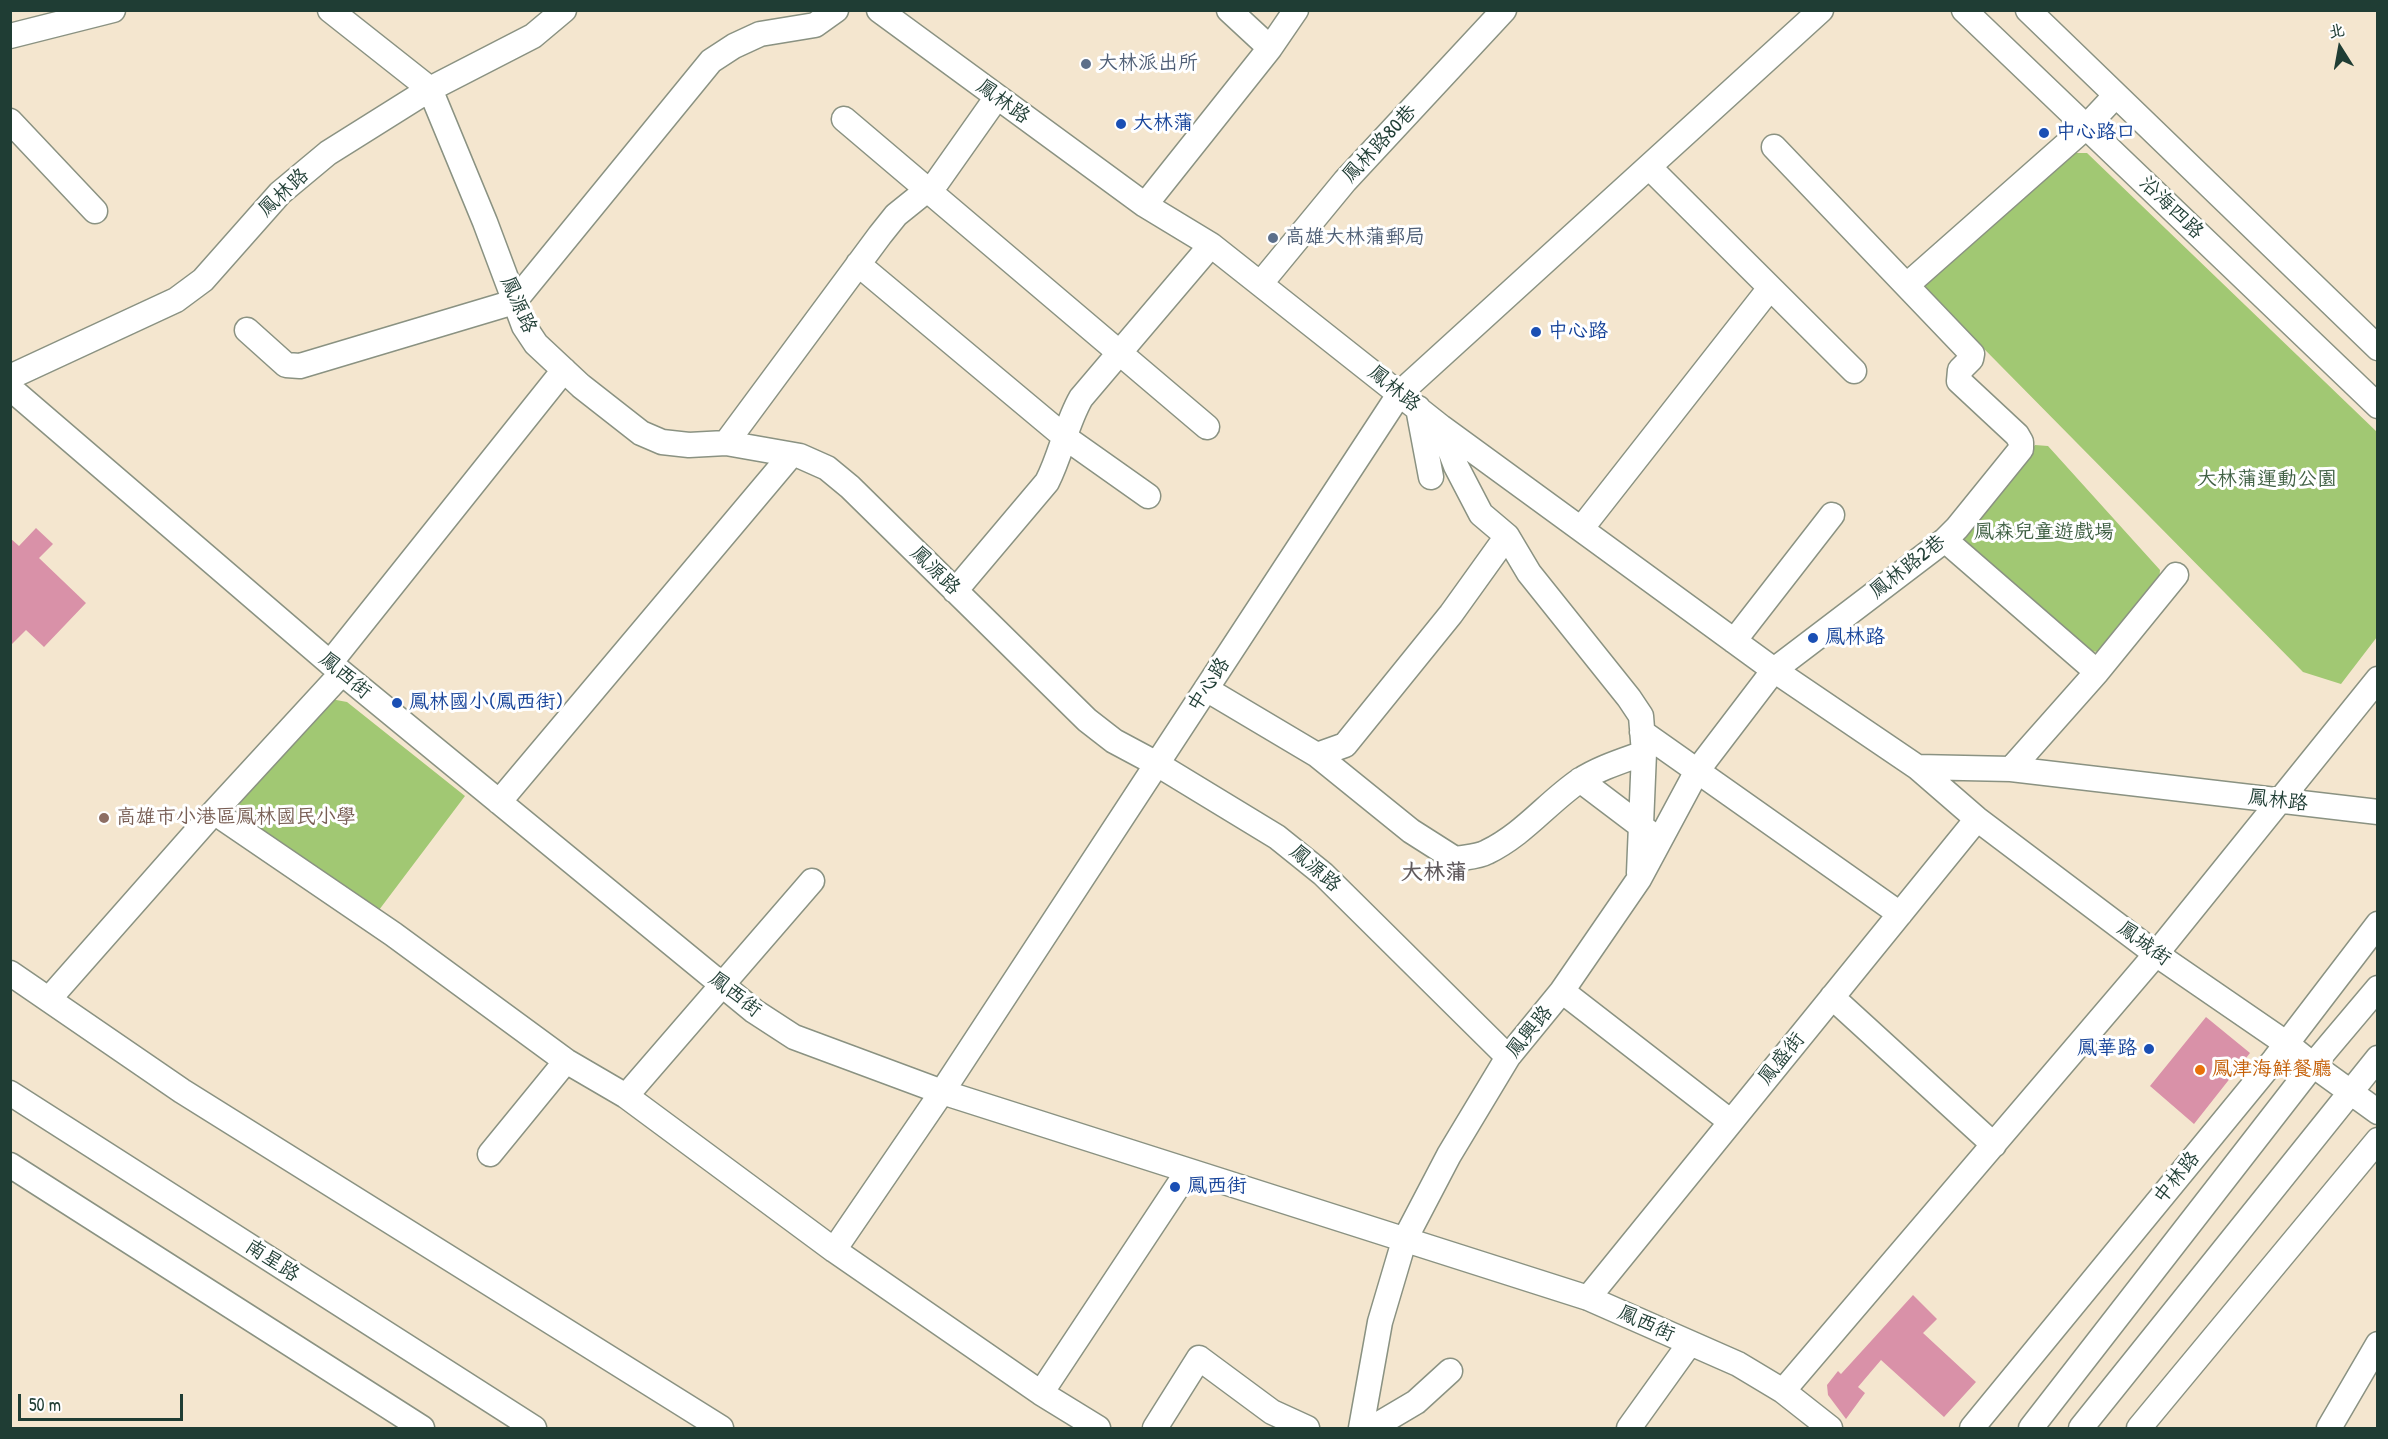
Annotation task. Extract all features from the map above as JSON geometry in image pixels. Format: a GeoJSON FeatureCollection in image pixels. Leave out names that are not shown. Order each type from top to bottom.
{"type":"FeatureCollection","features":[{"type":"Feature","properties":{"kind":"street"},"geometry":{"type":"LineString","coordinates":[[10,36],[113,10]]}},
{"type":"Feature","properties":{"kind":"street"},"geometry":{"type":"LineString","coordinates":[[330,10],[430,89]]}},
{"type":"Feature","properties":{"kind":"street","name":"鳳林路"},"geometry":{"type":"LineString","coordinates":[[10,377],[176,300],[203,280],[280,193],[328,153],[430,89],[533,36],[564,10]]}},
{"type":"Feature","properties":{"kind":"street"},"geometry":{"type":"LineString","coordinates":[[247,330],[286,365],[300,366],[514,302],[711,62],[734,46],[760,34],[815,25],[836,10]]}},
{"type":"Feature","properties":{"kind":"street","name":"鳳林路"},"geometry":{"type":"LineString","coordinates":[[879,10],[1145,206],[1211,244],[1442,427],[1774,670],[1917,767],[2011,769],[2378,812]]}},
{"type":"Feature","properties":{"kind":"street"},"geometry":{"type":"LineString","coordinates":[[1229,10],[1270,48]]}},
{"type":"Feature","properties":{"kind":"street"},"geometry":{"type":"LineString","coordinates":[[1145,206],[1270,48],[1296,10]]}},
{"type":"Feature","properties":{"kind":"street","name":"中心路"},"geometry":{"type":"LineString","coordinates":[[834,1250],[942,1092],[1206,689],[1409,400],[1648,167],[1821,10]]}},
{"type":"Feature","properties":{"kind":"street","name":"沿海四路"},"geometry":{"type":"LineString","coordinates":[[1964,10],[2378,406]]}},
{"type":"Feature","properties":{"kind":"street"},"geometry":{"type":"LineString","coordinates":[[2028,10],[2378,348]]}},
{"type":"Feature","properties":{"kind":"street","name":"鳳林路80巷"},"geometry":{"type":"LineString","coordinates":[[1261,283],[1345,181],[1494,14]]}},
{"type":"Feature","properties":{"kind":"street","name":"鳳源路"},"geometry":{"type":"LineString","coordinates":[[430,89],[525,326],[536,344],[564,370],[641,433],[662,442],[689,445],[726,443],[791,455],[827,468],[1087,720],[1114,741],[1158,764],[1277,837],[1323,874],[1508,1057]]}},
{"type":"Feature","properties":{"kind":"street"},"geometry":{"type":"LineString","coordinates":[[1907,285],[2086,127],[2116,95]]}},
{"type":"Feature","properties":{"kind":"street"},"geometry":{"type":"LineString","coordinates":[[726,443],[896,215],[937,182],[997,97]]}},
{"type":"Feature","properties":{"kind":"street"},"geometry":{"type":"LineString","coordinates":[[843,119],[1207,427]]}},
{"type":"Feature","properties":{"kind":"street"},"geometry":{"type":"LineString","coordinates":[[10,121],[95,211]]}},
{"type":"Feature","properties":{"kind":"street","name":"鳳林路2巷"},"geometry":{"type":"LineString","coordinates":[[1774,147],[1972,354],[1971,359],[1960,370],[1959,381],[2021,442],[2021,449],[1945,540],[1774,670]]}},
{"type":"Feature","properties":{"kind":"street"},"geometry":{"type":"LineString","coordinates":[[1648,167],[1854,371]]}},
{"type":"Feature","properties":{"kind":"street"},"geometry":{"type":"LineString","coordinates":[[955,591],[1047,482],[1057,463],[1072,413],[1081,398],[1211,244]]}},
{"type":"Feature","properties":{"kind":"street"},"geometry":{"type":"LineString","coordinates":[[858,264],[1066,438],[1148,496]]}},
{"type":"Feature","properties":{"kind":"street"},"geometry":{"type":"LineString","coordinates":[[1581,529],[1770,288]]}},
{"type":"Feature","properties":{"kind":"street"},"geometry":{"type":"LineString","coordinates":[[49,999],[214,812],[336,668],[564,370]]}},
{"type":"Feature","properties":{"kind":"street","name":"鳳西街"},"geometry":{"type":"LineString","coordinates":[[10,388],[336,668],[753,1011],[794,1037],[942,1092],[1588,1298],[1738,1364],[1783,1391],[1830,1428]]}},
{"type":"Feature","properties":{"kind":"street"},"geometry":{"type":"LineString","coordinates":[[1409,400],[1431,477]]}},
{"type":"Feature","properties":{"kind":"street"},"geometry":{"type":"LineString","coordinates":[[1442,427],[1456,466],[1481,514],[1507,536],[1529,573],[1641,716],[1650,833]]}},
{"type":"Feature","properties":{"kind":"street"},"geometry":{"type":"LineString","coordinates":[[499,802],[791,455]]}},
{"type":"Feature","properties":{"kind":"street"},"geometry":{"type":"LineString","coordinates":[[1734,641],[1832,515]]}},
{"type":"Feature","properties":{"kind":"street"},"geometry":{"type":"LineString","coordinates":[[1317,755],[1345,745],[1451,614],[1507,536]]}},
{"type":"Feature","properties":{"kind":"street"},"geometry":{"type":"LineString","coordinates":[[1945,540],[2097,672]]}},
{"type":"Feature","properties":{"kind":"street"},"geometry":{"type":"LineString","coordinates":[[2011,769],[2097,672],[2176,575]]}},
{"type":"Feature","properties":{"kind":"street","name":"鳳興路"},"geometry":{"type":"LineString","coordinates":[[1372,1428],[1380,1322],[1404,1240],[1449,1155],[1508,1057],[1562,991],[1639,879],[1650,833],[1774,670]]}},
{"type":"Feature","properties":{"kind":"street"},"geometry":{"type":"LineString","coordinates":[[1783,1391],[2156,954],[2378,679]]}},
{"type":"Feature","properties":{"kind":"street"},"geometry":{"type":"LineString","coordinates":[[1206,689],[1317,755],[1411,831],[1455,859],[1486,853],[1529,826],[1552,802],[1580,780],[1643,742]]}},
{"type":"Feature","properties":{"kind":"street"},"geometry":{"type":"LineString","coordinates":[[1643,742],[1696,771],[1900,914]]}},
{"type":"Feature","properties":{"kind":"street","name":"鳳城街"},"geometry":{"type":"LineString","coordinates":[[1917,767],[1977,819],[2156,954],[2287,1044],[2378,1112]]}},
{"type":"Feature","properties":{"kind":"street"},"geometry":{"type":"LineString","coordinates":[[1580,780],[1650,833]]}},
{"type":"Feature","properties":{"kind":"street"},"geometry":{"type":"LineString","coordinates":[[214,812],[393,934],[566,1061],[626,1096],[834,1250],[1041,1392],[1098,1428]]}},
{"type":"Feature","properties":{"kind":"street","name":"鳳盛街"},"geometry":{"type":"LineString","coordinates":[[1588,1298],[1977,819]]}},
{"type":"Feature","properties":{"kind":"street"},"geometry":{"type":"LineString","coordinates":[[626,1096],[812,881]]}},
{"type":"Feature","properties":{"kind":"street","name":"中林路"},"geometry":{"type":"LineString","coordinates":[[1972,1428],[2287,1044],[2378,924]]}},
{"type":"Feature","properties":{"kind":"street"},"geometry":{"type":"LineString","coordinates":[[10,973],[182,1091],[721,1428]]}},
{"type":"Feature","properties":{"kind":"street","name":"中林路"},"geometry":{"type":"LineString","coordinates":[[2031,1428],[2313,1065],[2378,988]]}},
{"type":"Feature","properties":{"kind":"street"},"geometry":{"type":"LineString","coordinates":[[1562,991],[1731,1122]]}},
{"type":"Feature","properties":{"kind":"street"},"geometry":{"type":"LineString","coordinates":[[1832,997],[1994,1144]]}},
{"type":"Feature","properties":{"kind":"street"},"geometry":{"type":"LineString","coordinates":[[2081,1428],[2378,1058]]}},
{"type":"Feature","properties":{"kind":"street"},"geometry":{"type":"LineString","coordinates":[[490,1154],[566,1061]]}},
{"type":"Feature","properties":{"kind":"street","name":"南星路"},"geometry":{"type":"LineString","coordinates":[[10,1093],[534,1428]]}},
{"type":"Feature","properties":{"kind":"street"},"geometry":{"type":"LineString","coordinates":[[2139,1428],[2378,1140]]}},
{"type":"Feature","properties":{"kind":"street"},"geometry":{"type":"LineString","coordinates":[[10,1165],[422,1428]]}},
{"type":"Feature","properties":{"kind":"street"},"geometry":{"type":"LineString","coordinates":[[1041,1392],[1188,1171]]}},
{"type":"Feature","properties":{"kind":"street"},"geometry":{"type":"LineString","coordinates":[[1629,1428],[1690,1343]]}},
{"type":"Feature","properties":{"kind":"street"},"geometry":{"type":"LineString","coordinates":[[2329,1428],[2378,1344]]}},
{"type":"Feature","properties":{"kind":"street"},"geometry":{"type":"LineString","coordinates":[[1155,1428],[1199,1358],[1272,1412],[1307,1428]]}},
{"type":"Feature","properties":{"kind":"street"},"geometry":{"type":"LineString","coordinates":[[1372,1428],[1416,1402],[1450,1371]]}},
{"type":"Feature","properties":{"kind":"green space","name":"大林蒲運動公園"},"geometry":{"type":"Polygon","coordinates":[[[2072,153],[2087,153],[2377,432],[2377,637],[2341,684],[2303,672],[1923,287],[2072,153]]]}},
{"type":"Feature","properties":{"kind":"green space","name":"鳳森兒童遊戲場"},"geometry":{"type":"Polygon","coordinates":[[[2035,445],[2048,446],[2160,570],[2159,582],[2100,652],[2087,651],[1962,546],[1964,535],[2035,445]]]}},
{"type":"Feature","properties":{"kind":"green space"},"geometry":{"type":"Polygon","coordinates":[[[331,699],[347,702],[465,796],[379,910],[238,817],[236,800],[331,699]]]}},
{"type":"Feature","properties":{"kind":"building"},"geometry":{"type":"Polygon","coordinates":[[[36,528],[53,544],[39,558],[86,603],[44,647],[26,630],[10,646],[10,538],[19,546],[36,528]]]}},
{"type":"Feature","properties":{"kind":"building","name":"鳳津海鮮餐廳"},"geometry":{"type":"Polygon","coordinates":[[[2206,1017],[2250,1053],[2194,1124],[2150,1086],[2206,1017]]]}},
{"type":"Feature","properties":{"kind":"building"},"geometry":{"type":"Polygon","coordinates":[[[1913,1295],[1937,1319],[1923,1333],[1976,1382],[1944,1417],[1881,1360],[1858,1387],[1865,1393],[1846,1419],[1828,1395],[1827,1385],[1838,1371],[1841,1374],[1913,1295]]]}},
{"type":"Feature","properties":{"kind":"place","name":"大林派出所"},"geometry":{"type":"Point","coordinates":[1086,64]}},
{"type":"Feature","properties":{"kind":"place","name":"大林蒲"},"geometry":{"type":"Point","coordinates":[1121,124]}},
{"type":"Feature","properties":{"kind":"place","name":"中心路口"},"geometry":{"type":"Point","coordinates":[2044,133]}},
{"type":"Feature","properties":{"kind":"place","name":"高雄大林蒲郵局"},"geometry":{"type":"Point","coordinates":[1273,238]}},
{"type":"Feature","properties":{"kind":"place","name":"中心路"},"geometry":{"type":"Point","coordinates":[1536,332]}},
{"type":"Feature","properties":{"kind":"place","name":"鳳林路"},"geometry":{"type":"Point","coordinates":[1813,638]}},
{"type":"Feature","properties":{"kind":"place","name":"鳳林國小(鳳西街)"},"geometry":{"type":"Point","coordinates":[397,703]}},
{"type":"Feature","properties":{"kind":"place","name":"高雄市小港區鳳林國民小學"},"geometry":{"type":"Point","coordinates":[104,818]}},
{"type":"Feature","properties":{"kind":"place","name":"鳳華路"},"geometry":{"type":"Point","coordinates":[2149,1049]}},
{"type":"Feature","properties":{"kind":"place","name":"鳳津海鮮餐廳"},"geometry":{"type":"Point","coordinates":[2200,1070]}},
{"type":"Feature","properties":{"kind":"place","name":"鳳西街"},"geometry":{"type":"Point","coordinates":[1175,1187]}},
{"type":"Feature","properties":{"kind":"district","name":"大林蒲"},"geometry":{"type":"Point","coordinates":[1434,873]}}]}
